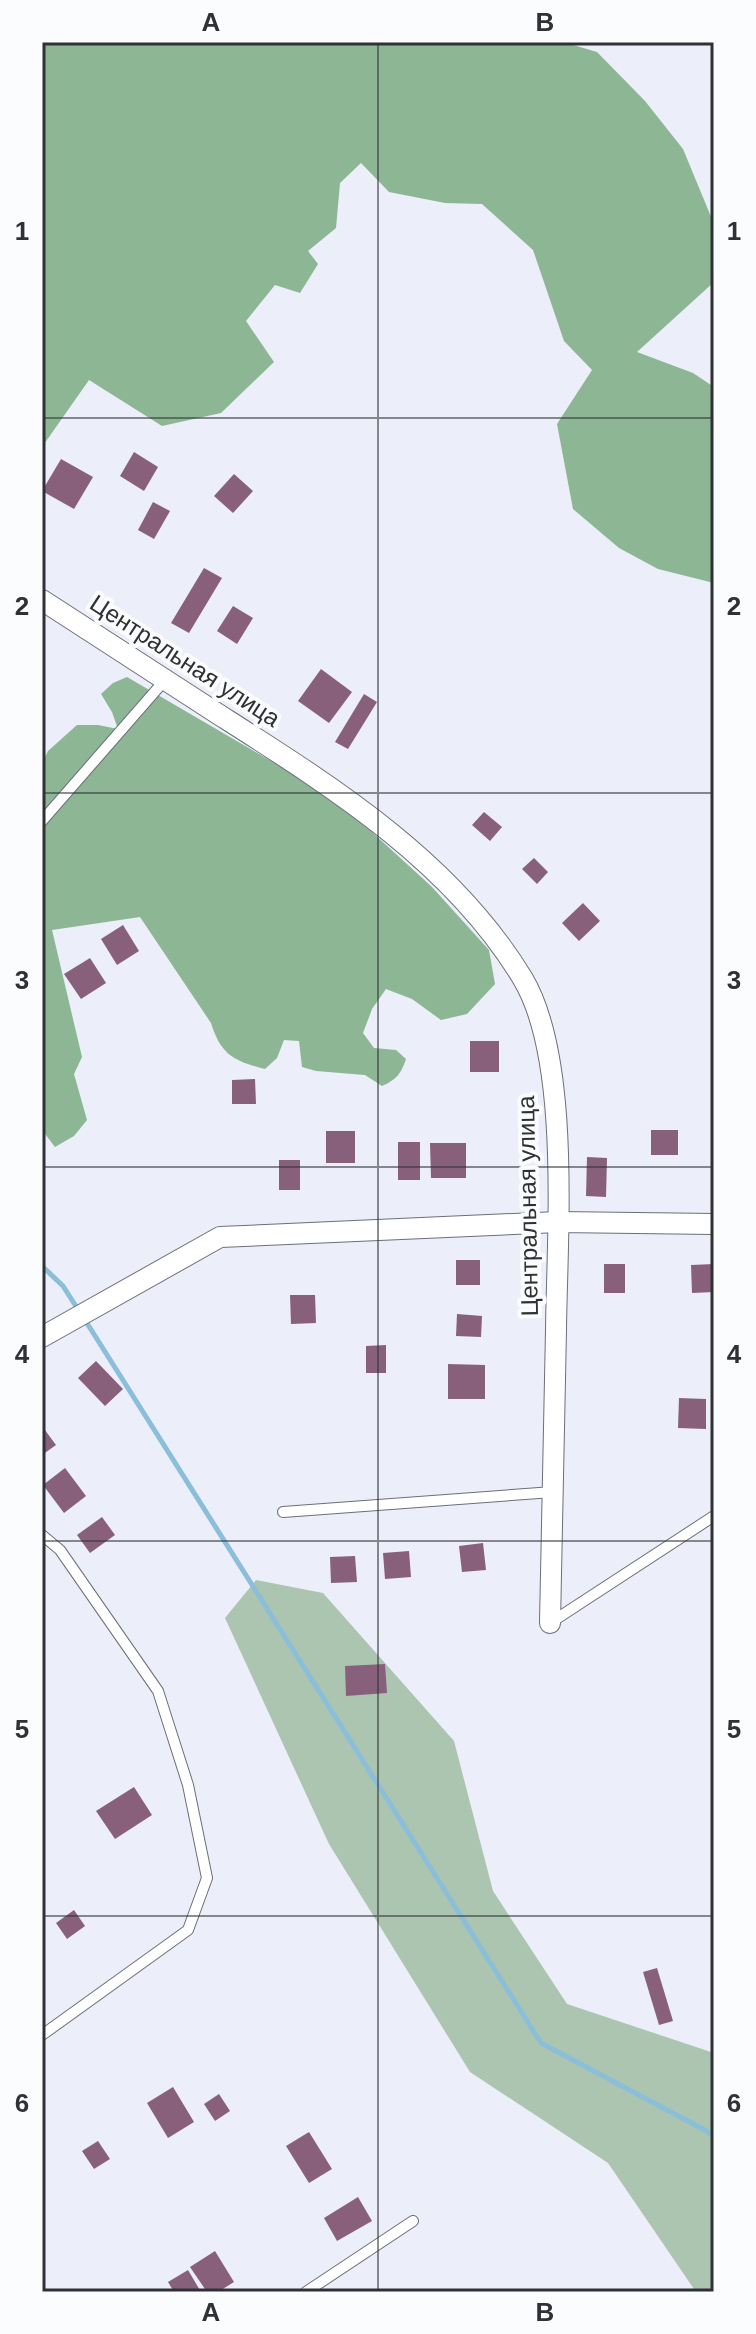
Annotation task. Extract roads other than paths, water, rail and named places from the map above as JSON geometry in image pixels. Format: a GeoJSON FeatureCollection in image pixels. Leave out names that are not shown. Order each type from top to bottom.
{"type":"FeatureCollection","features":[{"type":"Feature","properties":{"kind":"street","name":"Центральная улица"},"geometry":{"type":"LineString","coordinates":[[42,600],[324,781],[382,824],[442,879],[484,924],[524,980],[545,1031],[555,1110],[558,1222],[550,1623]]}},
{"type":"Feature","properties":{"kind":"street"},"geometry":{"type":"LineString","coordinates":[[42,1337],[220,1237],[558,1222],[714,1224]]}},
{"type":"Feature","properties":{"kind":"lane"},"geometry":{"type":"LineString","coordinates":[[42,821],[165,680]]}},
{"type":"Feature","properties":{"kind":"lane"},"geometry":{"type":"LineString","coordinates":[[283,1512],[553,1492]]}},
{"type":"Feature","properties":{"kind":"lane"},"geometry":{"type":"LineString","coordinates":[[550,1623],[714,1516]]}},
{"type":"Feature","properties":{"kind":"lane"},"geometry":{"type":"LineString","coordinates":[[42,1535],[60,1550],[158,1691],[188,1785],[207,1878],[188,1930],[42,2035]]}},
{"type":"Feature","properties":{"kind":"lane"},"geometry":{"type":"LineString","coordinates":[[306,2292],[413,2221]]}},
{"type":"Feature","properties":{"kind":"waterway"},"geometry":{"type":"LineString","coordinates":[[42,1266],[63,1286],[79,1311]]}},
{"type":"Feature","properties":{"kind":"waterway"},"geometry":{"type":"LineString","coordinates":[[85,1320],[541,2043],[714,2135]]}}]}
